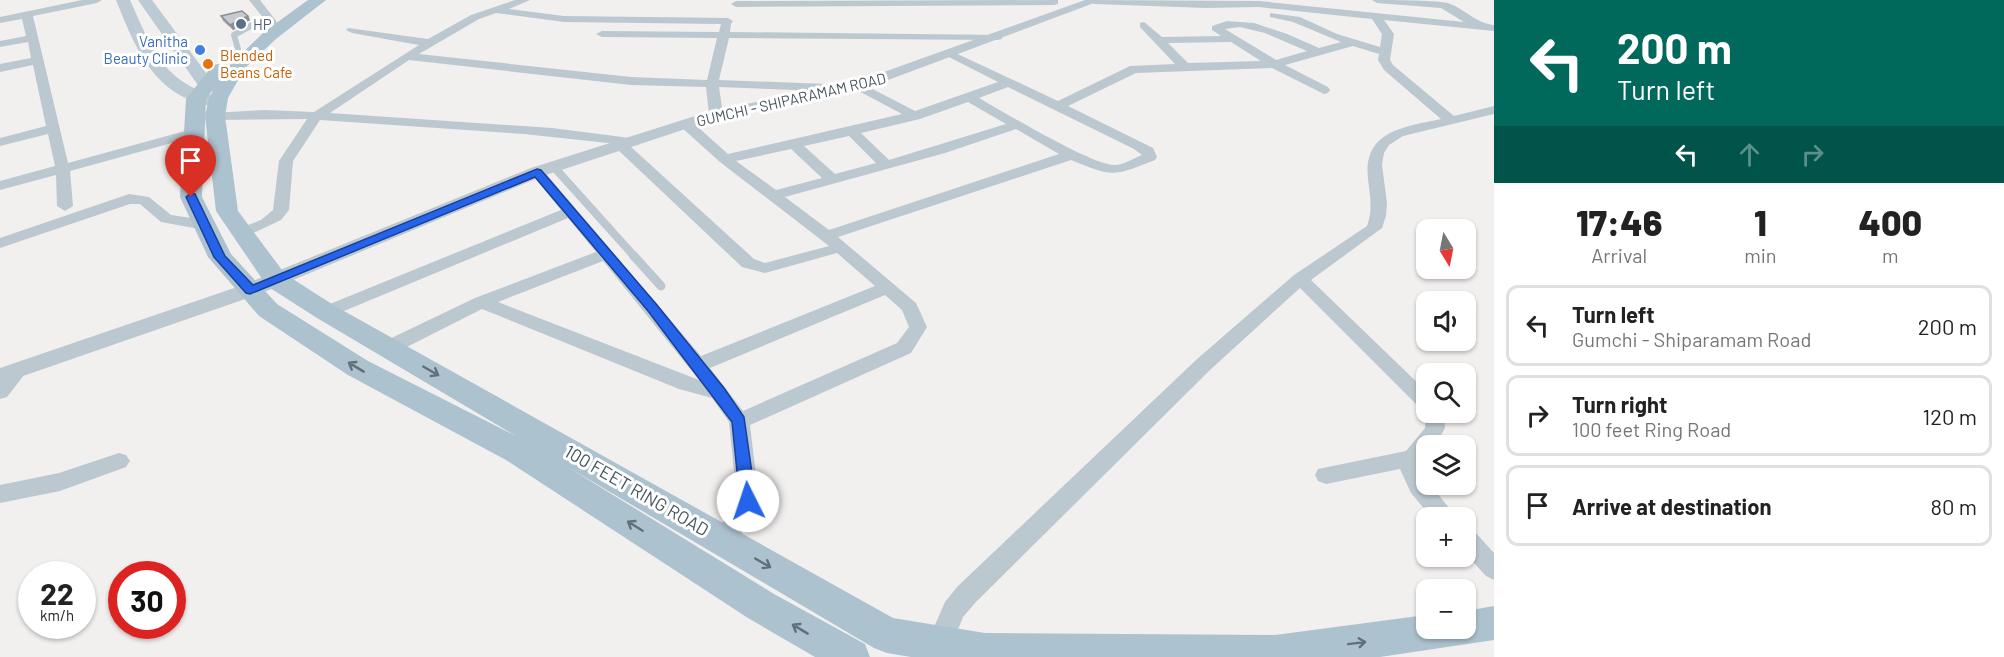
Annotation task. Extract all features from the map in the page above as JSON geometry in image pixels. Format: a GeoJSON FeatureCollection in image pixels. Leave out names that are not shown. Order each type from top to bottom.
{"type":"FeatureCollection","features":[{"type":"Feature","properties":{"kind":"main road"},"geometry":{"type":"LineString","coordinates":[[123,0],[147,54],[162,74],[174,87],[209,104]]}},
{"type":"Feature","properties":{"kind":"main road"},"geometry":{"type":"LineString","coordinates":[[145,0],[209,104]]}},
{"type":"Feature","properties":{"kind":"main road"},"geometry":{"type":"LineString","coordinates":[[209,104],[225,61],[303,0]]}},
{"type":"Feature","properties":{"kind":"main road"},"geometry":{"type":"LineString","coordinates":[[209,104],[241,63],[278,28],[318,0]]}},
{"type":"Feature","properties":{"kind":"main road","name":"100 FEET RING ROAD"},"geometry":{"type":"LineString","coordinates":[[209,104],[191,197],[220,257],[263,285],[326,312],[390,347],[887,635],[985,651],[1275,653],[1416,634]]}},
{"type":"Feature","properties":{"kind":"main road","name":"100 FEET RING ROAD"},"geometry":{"type":"LineString","coordinates":[[209,104],[227,211],[241,233],[263,285],[268,310],[358,368],[518,451],[761,606],[851,657]]}},
{"type":"Feature","properties":{"kind":"main road","name":"100 FEET RING ROAD"},"geometry":{"type":"LineString","coordinates":[[1476,626],[1494,623]]}},
{"type":"Feature","properties":{"kind":"street"},"geometry":{"type":"LineString","coordinates":[[0,20],[97,0]]}},
{"type":"Feature","properties":{"kind":"street"},"geometry":{"type":"LineString","coordinates":[[254,0],[271,23]]}},
{"type":"Feature","properties":{"kind":"street"},"geometry":{"type":"LineString","coordinates":[[241,233],[267,223],[281,210],[286,161],[316,116],[407,56],[475,17],[525,0]]}},
{"type":"Feature","properties":{"kind":"street"},"geometry":{"type":"LineString","coordinates":[[1096,0],[1270,5],[1488,28]]}},
{"type":"Feature","properties":{"kind":"street","name":"GUMCHI - SHIPARAMAM ROAD"},"geometry":{"type":"LineString","coordinates":[[9,373],[263,285],[545,170],[716,114],[854,87],[1096,0]]}},
{"type":"Feature","properties":{"kind":"street"},"geometry":{"type":"LineString","coordinates":[[1382,0],[1438,4],[1462,0]]}},
{"type":"Feature","properties":{"kind":"street"},"geometry":{"type":"LineString","coordinates":[[1382,0],[1406,21]]}},
{"type":"Feature","properties":{"kind":"street"},"geometry":{"type":"LineString","coordinates":[[716,114],[712,85],[722,34],[737,2],[1049,1],[1080,7]]}},
{"type":"Feature","properties":{"kind":"street"},"geometry":{"type":"LineString","coordinates":[[1438,4],[1488,28],[1494,36]]}},
{"type":"Feature","properties":{"kind":"street"},"geometry":{"type":"LineString","coordinates":[[495,10],[549,18],[728,21]]}},
{"type":"Feature","properties":{"kind":"street"},"geometry":{"type":"LineString","coordinates":[[27,15],[63,170],[64,206]]}},
{"type":"Feature","properties":{"kind":"street"},"geometry":{"type":"LineString","coordinates":[[1264,15],[1296,19],[1353,42],[1386,52]]}},
{"type":"Feature","properties":{"kind":"street"},"geometry":{"type":"LineString","coordinates":[[1377,18],[1388,34],[1384,60],[1388,67],[1451,120]]}},
{"type":"Feature","properties":{"kind":"street"},"geometry":{"type":"LineString","coordinates":[[1144,25],[1185,68]]}},
{"type":"Feature","properties":{"kind":"street"},"geometry":{"type":"LineString","coordinates":[[1320,53],[1265,29],[1235,25],[1218,26],[1218,30],[1232,39],[1324,90]]}},
{"type":"Feature","properties":{"kind":"street"},"geometry":{"type":"LineString","coordinates":[[352,30],[429,43]]}},
{"type":"Feature","properties":{"kind":"street"},"geometry":{"type":"LineString","coordinates":[[602,34],[998,37]]}},
{"type":"Feature","properties":{"kind":"street"},"geometry":{"type":"LineString","coordinates":[[0,44],[33,38]]}},
{"type":"Feature","properties":{"kind":"street"},"geometry":{"type":"LineString","coordinates":[[1159,40],[1232,39]]}},
{"type":"Feature","properties":{"kind":"street"},"geometry":{"type":"LineString","coordinates":[[1058,106],[1134,69],[1274,64],[1353,42]]}},
{"type":"Feature","properties":{"kind":"street"},"geometry":{"type":"LineString","coordinates":[[951,54],[1139,146],[1150,154],[1147,159],[1111,170],[1071,154],[970,98]]}},
{"type":"Feature","properties":{"kind":"street"},"geometry":{"type":"LineString","coordinates":[[407,56],[631,81],[712,85],[854,87],[915,116]]}},
{"type":"Feature","properties":{"kind":"street"},"geometry":{"type":"LineString","coordinates":[[0,68],[38,60]]}},
{"type":"Feature","properties":{"kind":"street"},"geometry":{"type":"LineString","coordinates":[[725,159],[915,116],[1010,82]]}},
{"type":"Feature","properties":{"kind":"street"},"geometry":{"type":"LineString","coordinates":[[0,186],[63,170],[209,104],[243,114],[316,116],[564,133],[628,144],[748,263],[765,268],[1071,154]]}},
{"type":"Feature","properties":{"kind":"street"},"geometry":{"type":"LineString","coordinates":[[940,644],[954,610],[966,595],[1203,365],[1300,279],[1374,228],[1379,220],[1380,210],[1374,177],[1377,153],[1384,140],[1398,133],[1494,110]]}},
{"type":"Feature","properties":{"kind":"street"},"geometry":{"type":"LineString","coordinates":[[686,124],[725,159],[832,242],[910,307],[916,317],[918,327],[904,348],[739,422]]}},
{"type":"Feature","properties":{"kind":"street"},"geometry":{"type":"LineString","coordinates":[[772,196],[940,150],[1016,125]]}},
{"type":"Feature","properties":{"kind":"street"},"geometry":{"type":"LineString","coordinates":[[0,142],[54,128]]}},
{"type":"Feature","properties":{"kind":"street"},"geometry":{"type":"LineString","coordinates":[[850,131],[885,164]]}},
{"type":"Feature","properties":{"kind":"street"},"geometry":{"type":"LineString","coordinates":[[795,145],[831,179]]}},
{"type":"Feature","properties":{"kind":"street"},"geometry":{"type":"LineString","coordinates":[[545,170],[571,211],[698,365],[739,422],[748,501],[743,514],[722,540]]}},
{"type":"Feature","properties":{"kind":"street"},"geometry":{"type":"LineString","coordinates":[[0,243],[129,199],[144,200],[166,219],[205,225]]}},
{"type":"Feature","properties":{"kind":"street"},"geometry":{"type":"LineString","coordinates":[[326,312],[571,211]]}},
{"type":"Feature","properties":{"kind":"street"},"geometry":{"type":"LineString","coordinates":[[390,347],[481,302],[550,272],[606,254]]}},
{"type":"Feature","properties":{"kind":"street"},"geometry":{"type":"LineString","coordinates":[[1300,279],[1416,392]]}},
{"type":"Feature","properties":{"kind":"street"},"geometry":{"type":"LineString","coordinates":[[698,365],[886,288]]}},
{"type":"Feature","properties":{"kind":"street"},"geometry":{"type":"LineString","coordinates":[[481,302],[686,384],[719,392]]}},
{"type":"Feature","properties":{"kind":"street"},"geometry":{"type":"LineString","coordinates":[[0,392],[9,373]]}},
{"type":"Feature","properties":{"kind":"street"},"geometry":{"type":"LineString","coordinates":[[1436,423],[1435,429],[1412,458],[1410,467],[1419,486],[1437,507]]}},
{"type":"Feature","properties":{"kind":"street"},"geometry":{"type":"LineString","coordinates":[[1326,475],[1412,458]]}},
{"type":"Feature","properties":{"kind":"street"},"geometry":{"type":"LineString","coordinates":[[0,494],[60,482],[119,461]]}},
{"type":"Feature","properties":{"kind":"street"},"geometry":{"type":"LineString","coordinates":[[1476,549],[1494,568]]}},
{"type":"Feature","properties":{"kind":"lane"},"geometry":{"type":"LineString","coordinates":[[545,170],[661,286]]}},
{"type":"Feature","properties":{"kind":"building"},"geometry":{"type":"Polygon","coordinates":[[[242,11],[248,16],[230,25],[221,16],[242,11]]]}},
{"type":"Feature","properties":{"kind":"place","name":"HP"},"geometry":{"type":"Point","coordinates":[241,24]}},
{"type":"Feature","properties":{"kind":"place","name":"Vanitha Beauty Clinic"},"geometry":{"type":"Point","coordinates":[200,50]}},
{"type":"Feature","properties":{"kind":"place","name":"Blended Beans Cafe"},"geometry":{"type":"Point","coordinates":[208,64]}},
{"type":"Feature","properties":{"kind":"route"},"geometry":{"type":"LineString","coordinates":[[191,197],[220,257],[250,290],[537,172],[652,308],[719,392],[739,422],[748,501]]}}]}
